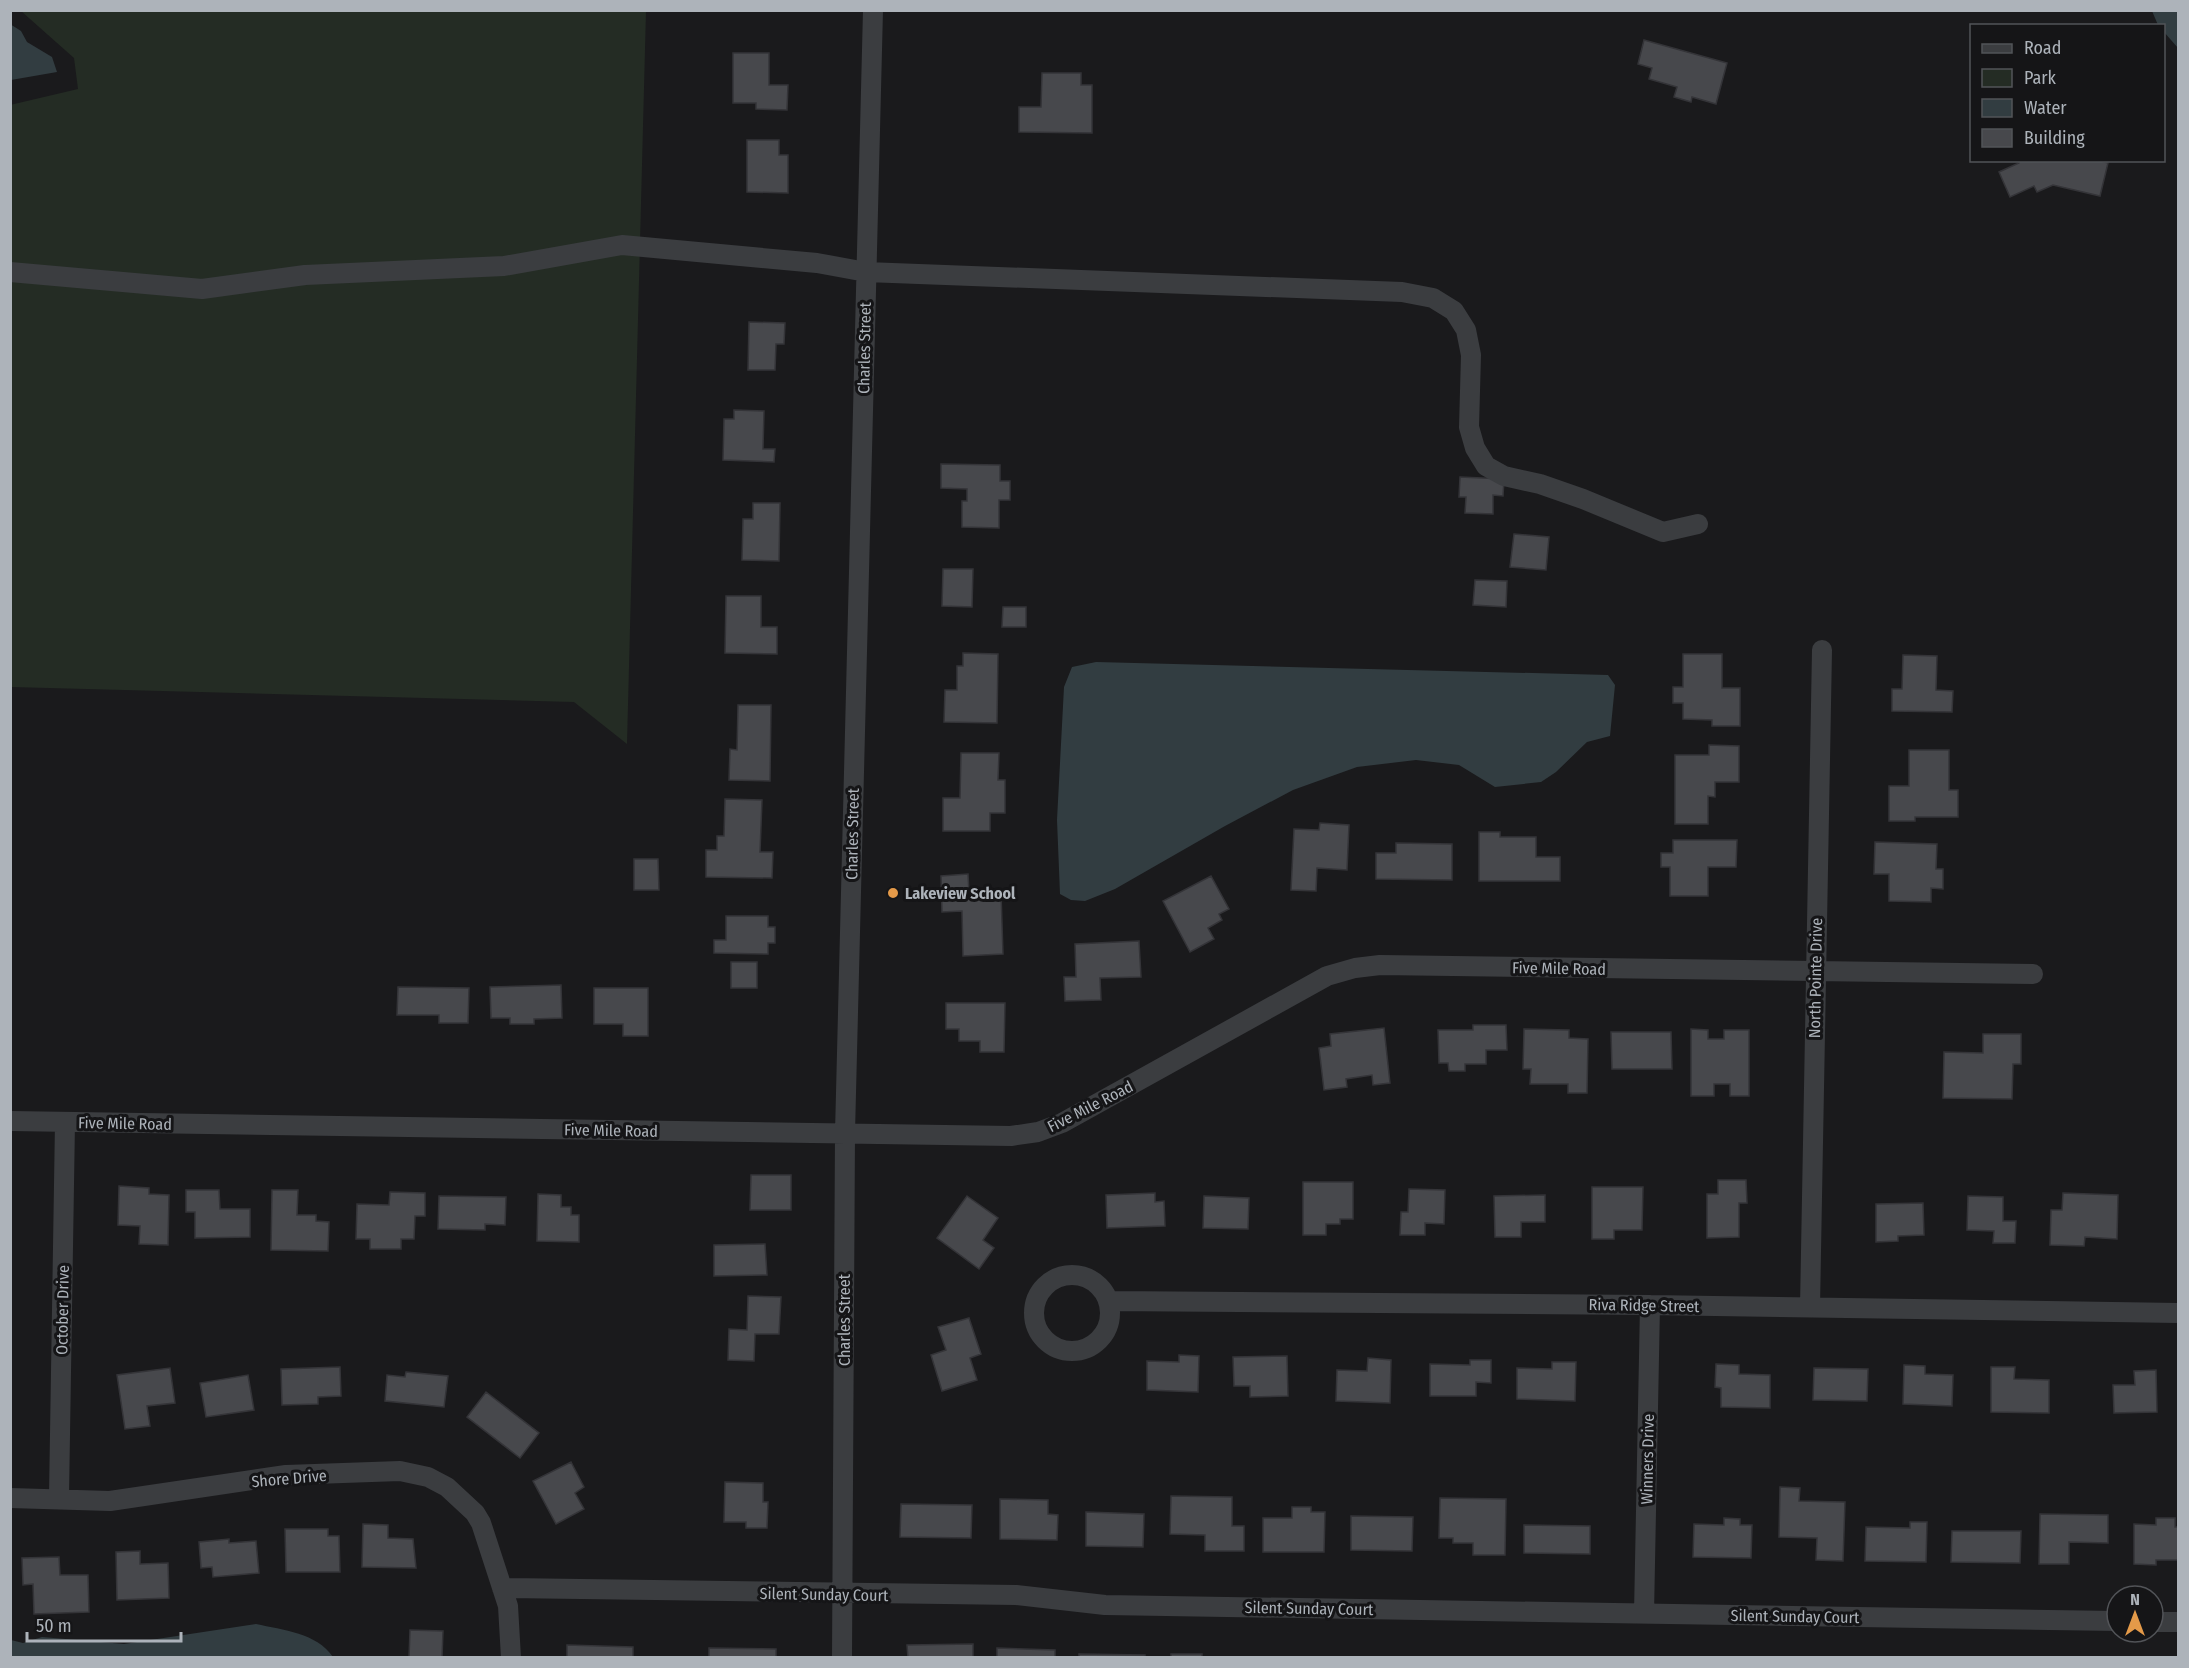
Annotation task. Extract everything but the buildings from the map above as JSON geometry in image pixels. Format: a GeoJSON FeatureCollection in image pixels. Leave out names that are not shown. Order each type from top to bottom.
{"type":"FeatureCollection","features":[{"type":"Feature","properties":{"kind":"street","name":"Charles Street"},"geometry":{"type":"LineString","coordinates":[[842,1658],[845,1133],[873,10]]}},
{"type":"Feature","properties":{"kind":"street"},"geometry":{"type":"LineString","coordinates":[[10,272],[202,289],[304,275],[504,266],[622,245],[817,263],[866,272],[1402,292],[1433,298],[1454,311],[1466,330],[1471,355],[1469,427],[1475,448],[1486,466],[1504,476],[1540,484],[1583,499],[1663,532],[1698,524]]}},
{"type":"Feature","properties":{"kind":"street","name":"North Pointe Drive"},"geometry":{"type":"LineString","coordinates":[[1810,1307],[1822,650]]}},
{"type":"Feature","properties":{"kind":"street","name":"Five Mile Road"},"geometry":{"type":"LineString","coordinates":[[10,1121],[999,1137],[1038,1132],[1062,1123],[1327,976],[1354,968],[1380,965],[2033,974]]}},
{"type":"Feature","properties":{"kind":"street","name":"October Drive"},"geometry":{"type":"LineString","coordinates":[[59,1497],[65,1122]]}},
{"type":"Feature","properties":{"kind":"street","name":"Riva Ridge Street"},"geometry":{"type":"LineString","coordinates":[[1108,1301],[1650,1305],[2178,1313]]}},
{"type":"Feature","properties":{"kind":"street","name":"Winners Drive"},"geometry":{"type":"LineString","coordinates":[[1644,1614],[1650,1305]]}},
{"type":"Feature","properties":{"kind":"street","name":"Shore Drive"},"geometry":{"type":"LineString","coordinates":[[10,1498],[59,1497],[110,1501],[286,1475],[393,1471],[414,1473],[447,1487],[475,1513],[485,1533],[510,1620],[510,1658]]}},
{"type":"Feature","properties":{"kind":"street","name":"Silent Sunday Court"},"geometry":{"type":"LineString","coordinates":[[502,1588],[1016,1595],[1105,1605],[2105,1621]]}},
{"type":"Feature","properties":{"kind":"green space"},"geometry":{"type":"Polygon","coordinates":[[[21,11],[646,11],[627,744],[574,702],[11,687],[10,105],[78,89],[74,58],[21,11]]]}},
{"type":"Feature","properties":{"kind":"water"},"geometry":{"type":"Polygon","coordinates":[[[2152,11],[2178,11],[2178,48],[2165,33],[2165,24],[2158,24],[2152,11]]]}},
{"type":"Feature","properties":{"kind":"water"},"geometry":{"type":"Polygon","coordinates":[[[10,24],[21,31],[27,42],[52,57],[57,72],[11,80],[10,24]]]}},
{"type":"Feature","properties":{"kind":"water"},"geometry":{"type":"Polygon","coordinates":[[[1096,662],[1608,675],[1615,685],[1610,736],[1587,742],[1556,772],[1541,782],[1495,787],[1459,765],[1416,760],[1357,767],[1293,790],[1115,889],[1085,901],[1071,900],[1060,894],[1057,820],[1064,687],[1072,667],[1096,662]]]}},
{"type":"Feature","properties":{"kind":"water"},"geometry":{"type":"Polygon","coordinates":[[[256,1624],[309,1638],[326,1649],[333,1657],[11,1657],[11,1640],[23,1643],[42,1637],[124,1644],[256,1624]]]}},
{"type":"Feature","properties":{"kind":"place","name":"Lakeview School"},"geometry":{"type":"Point","coordinates":[893,893]}}]}
